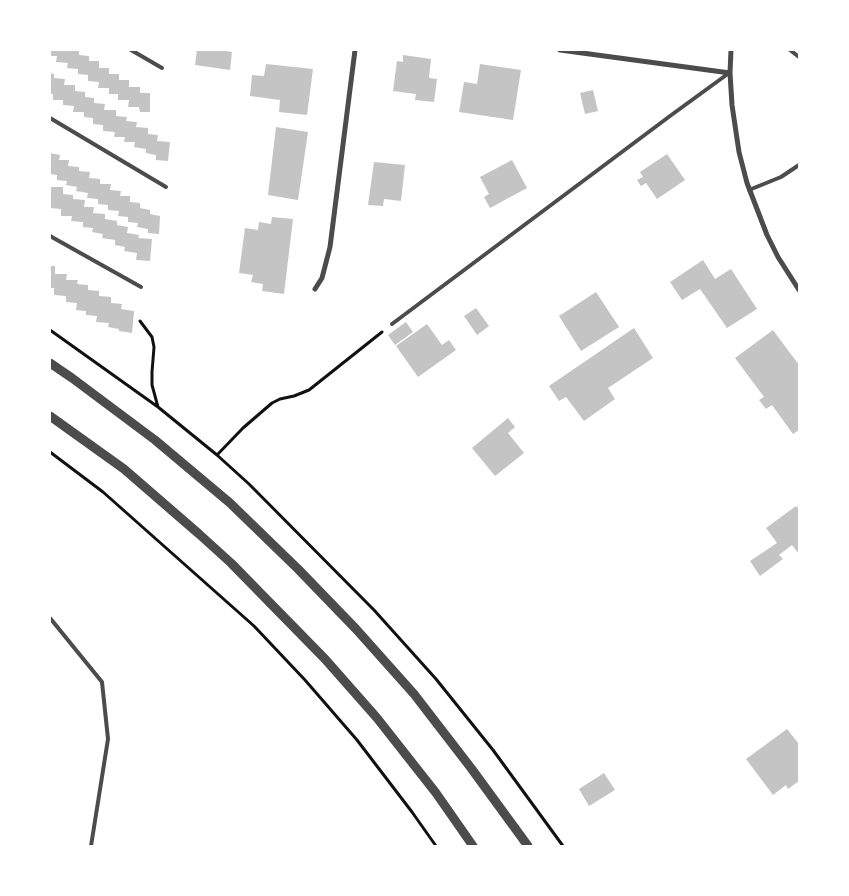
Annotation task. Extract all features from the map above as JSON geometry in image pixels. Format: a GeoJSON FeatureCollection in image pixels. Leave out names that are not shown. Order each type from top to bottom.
{"type":"FeatureCollection","features":[{"type":"Feature","properties":{"kind":"street"},"geometry":{"type":"LineString","coordinates":[[315,289],[322,278],[330,247],[355,50]]}},
{"type":"Feature","properties":{"kind":"street"},"geometry":{"type":"LineString","coordinates":[[560,50],[730,73]]}},
{"type":"Feature","properties":{"kind":"street"},"geometry":{"type":"LineString","coordinates":[[731,50],[730,73],[735,129],[749,190],[767,235],[778,257],[799,290]]}},
{"type":"Feature","properties":{"kind":"street"},"geometry":{"type":"LineString","coordinates":[[50,364],[72,378],[155,440],[230,503],[298,569],[356,629],[414,694],[528,846]]}},
{"type":"Feature","properties":{"kind":"street"},"geometry":{"type":"LineString","coordinates":[[50,416],[124,469],[238,570],[324,659],[377,718],[436,793],[473,846]]}},
{"type":"Feature","properties":{"kind":"lane"},"geometry":{"type":"LineString","coordinates":[[131,50],[162,68]]}},
{"type":"Feature","properties":{"kind":"lane"},"geometry":{"type":"LineString","coordinates":[[790,50],[799,57]]}},
{"type":"Feature","properties":{"kind":"lane"},"geometry":{"type":"LineString","coordinates":[[392,324],[730,73]]}},
{"type":"Feature","properties":{"kind":"lane"},"geometry":{"type":"LineString","coordinates":[[50,118],[166,187]]}},
{"type":"Feature","properties":{"kind":"lane"},"geometry":{"type":"LineString","coordinates":[[749,190],[781,177],[799,165]]}},
{"type":"Feature","properties":{"kind":"lane"},"geometry":{"type":"LineString","coordinates":[[50,236],[140,286]]}},
{"type":"Feature","properties":{"kind":"lane"},"geometry":{"type":"LineString","coordinates":[[50,618],[102,682],[108,739],[91,846]]}},
{"type":"Feature","properties":{"kind":"path"},"geometry":{"type":"LineString","coordinates":[[140,321],[152,337],[154,347],[152,385],[158,407]]}},
{"type":"Feature","properties":{"kind":"path"},"geometry":{"type":"LineString","coordinates":[[217,455],[243,428],[272,404],[280,399],[309,390],[392,324]]}},
{"type":"Feature","properties":{"kind":"path"},"geometry":{"type":"LineString","coordinates":[[50,452],[104,492],[254,626],[305,680],[357,740],[436,846]]}},
{"type":"Feature","properties":{"kind":"building"},"geometry":{"type":"Polygon","coordinates":[[[50,50],[79,50],[79,55],[89,56],[89,61],[99,61],[99,68],[109,68],[109,74],[119,74],[119,80],[129,80],[129,87],[140,87],[140,93],[150,93],[150,112],[140,112],[139,107],[128,107],[129,100],[118,100],[118,94],[109,94],[109,88],[98,88],[99,82],[88,81],[88,75],[78,74],[78,69],[67,68],[68,63],[56,62],[57,56],[50,56],[50,50]]]}},
{"type":"Feature","properties":{"kind":"building"},"geometry":{"type":"Polygon","coordinates":[[[197,50],[226,50],[232,52],[230,70],[195,65],[197,50]]]}},
{"type":"Feature","properties":{"kind":"building"},"geometry":{"type":"Polygon","coordinates":[[[403,55],[431,59],[429,78],[437,79],[434,102],[415,100],[416,94],[393,91],[397,61],[403,62],[403,55]]]}},
{"type":"Feature","properties":{"kind":"building"},"geometry":{"type":"Polygon","coordinates":[[[266,64],[313,69],[307,115],[279,112],[280,100],[250,96],[252,75],[264,76],[266,64]]]}},
{"type":"Feature","properties":{"kind":"building"},"geometry":{"type":"Polygon","coordinates":[[[480,64],[521,70],[513,120],[459,112],[464,82],[477,84],[480,64]]]}},
{"type":"Feature","properties":{"kind":"building"},"geometry":{"type":"Polygon","coordinates":[[[50,73],[54,74],[54,78],[65,79],[64,85],[75,85],[75,91],[85,92],[85,97],[94,98],[94,103],[105,104],[104,110],[116,110],[116,116],[127,117],[126,121],[137,122],[136,127],[148,128],[148,134],[158,135],[157,141],[170,142],[168,161],[156,160],[156,155],[146,153],[146,149],[134,147],[135,142],[124,142],[125,137],[114,137],[115,132],[103,131],[103,125],[93,124],[93,118],[84,117],[84,112],[73,112],[74,106],[63,105],[63,100],[53,100],[53,94],[50,94],[50,73]]]}},
{"type":"Feature","properties":{"kind":"building"},"geometry":{"type":"Polygon","coordinates":[[[593,90],[598,111],[585,114],[580,93],[593,90]]]}},
{"type":"Feature","properties":{"kind":"building"},"geometry":{"type":"Polygon","coordinates":[[[276,127],[308,132],[298,200],[268,195],[276,127]]]}},
{"type":"Feature","properties":{"kind":"building"},"geometry":{"type":"Polygon","coordinates":[[[50,153],[60,155],[59,160],[69,160],[68,166],[79,167],[79,171],[90,172],[89,178],[100,179],[100,184],[111,184],[110,190],[121,191],[120,196],[130,196],[130,202],[140,203],[140,208],[150,210],[150,214],[160,216],[159,234],[148,233],[148,229],[137,227],[138,223],[128,222],[128,217],[118,216],[119,211],[108,210],[108,205],[98,204],[98,199],[87,198],[88,193],[76,191],[77,187],[66,185],[67,181],[57,180],[57,175],[50,174],[50,153]]]}},
{"type":"Feature","properties":{"kind":"building"},"geometry":{"type":"Polygon","coordinates":[[[667,154],[685,180],[657,199],[646,183],[641,186],[637,180],[643,177],[640,172],[667,154]]]}},
{"type":"Feature","properties":{"kind":"building"},"geometry":{"type":"Polygon","coordinates":[[[512,160],[527,188],[490,208],[484,197],[489,194],[480,177],[512,160]]]}},
{"type":"Feature","properties":{"kind":"building"},"geometry":{"type":"Polygon","coordinates":[[[374,162],[405,165],[401,201],[384,199],[383,206],[368,205],[374,162]]]}},
{"type":"Feature","properties":{"kind":"building"},"geometry":{"type":"Polygon","coordinates":[[[50,187],[63,187],[63,194],[73,195],[73,199],[85,200],[84,207],[94,207],[93,213],[105,214],[105,219],[117,221],[117,225],[128,227],[127,233],[139,235],[138,238],[152,239],[150,261],[136,260],[137,253],[124,251],[125,247],[115,245],[115,240],[102,238],[103,234],[92,232],[93,228],[83,227],[83,222],[71,221],[72,216],[61,216],[61,209],[50,208],[50,187]]]}},
{"type":"Feature","properties":{"kind":"building"},"geometry":{"type":"Polygon","coordinates":[[[272,217],[293,219],[284,294],[262,291],[263,284],[251,282],[253,275],[239,273],[245,228],[258,230],[259,222],[271,224],[272,217]]]}},
{"type":"Feature","properties":{"kind":"building"},"geometry":{"type":"Polygon","coordinates":[[[703,260],[715,279],[731,269],[757,309],[727,328],[700,289],[682,300],[670,282],[703,260]]]}},
{"type":"Feature","properties":{"kind":"building"},"geometry":{"type":"Polygon","coordinates":[[[50,266],[55,266],[55,274],[67,274],[66,280],[78,280],[77,284],[88,285],[88,290],[99,291],[99,296],[111,297],[111,303],[122,304],[121,309],[134,311],[132,333],[108,327],[109,323],[96,322],[97,316],[86,315],[86,311],[76,310],[77,303],[66,302],[66,296],[54,295],[54,288],[50,288],[50,266]]]}},
{"type":"Feature","properties":{"kind":"building"},"geometry":{"type":"Polygon","coordinates":[[[596,292],[619,327],[581,351],[559,316],[596,292]]]}},
{"type":"Feature","properties":{"kind":"building"},"geometry":{"type":"Polygon","coordinates":[[[476,308],[489,326],[477,335],[464,316],[476,308]]]}},
{"type":"Feature","properties":{"kind":"building"},"geometry":{"type":"Polygon","coordinates":[[[406,322],[413,332],[395,345],[388,335],[406,322]]]}},
{"type":"Feature","properties":{"kind":"building"},"geometry":{"type":"Polygon","coordinates":[[[427,324],[442,345],[449,340],[456,350],[418,377],[396,346],[427,324]]]}},
{"type":"Feature","properties":{"kind":"building"},"geometry":{"type":"Polygon","coordinates":[[[634,328],[653,358],[608,388],[615,399],[584,421],[566,397],[559,401],[549,386],[634,328]]]}},
{"type":"Feature","properties":{"kind":"building"},"geometry":{"type":"Polygon","coordinates":[[[773,330],[799,365],[799,430],[793,434],[772,405],[766,409],[759,400],[764,397],[735,358],[773,330]]]}},
{"type":"Feature","properties":{"kind":"building"},"geometry":{"type":"Polygon","coordinates":[[[508,418],[515,427],[508,433],[524,453],[495,476],[472,448],[508,418]]]}},
{"type":"Feature","properties":{"kind":"building"},"geometry":{"type":"Polygon","coordinates":[[[796,506],[799,509],[799,554],[792,545],[779,555],[783,559],[760,576],[750,561],[777,543],[766,528],[796,506]]]}},
{"type":"Feature","properties":{"kind":"building"},"geometry":{"type":"Polygon","coordinates":[[[787,729],[799,744],[799,781],[788,789],[786,785],[773,795],[746,759],[787,729]]]}},
{"type":"Feature","properties":{"kind":"building"},"geometry":{"type":"Polygon","coordinates":[[[604,773],[615,790],[589,806],[579,789],[604,773]]]}}]}
